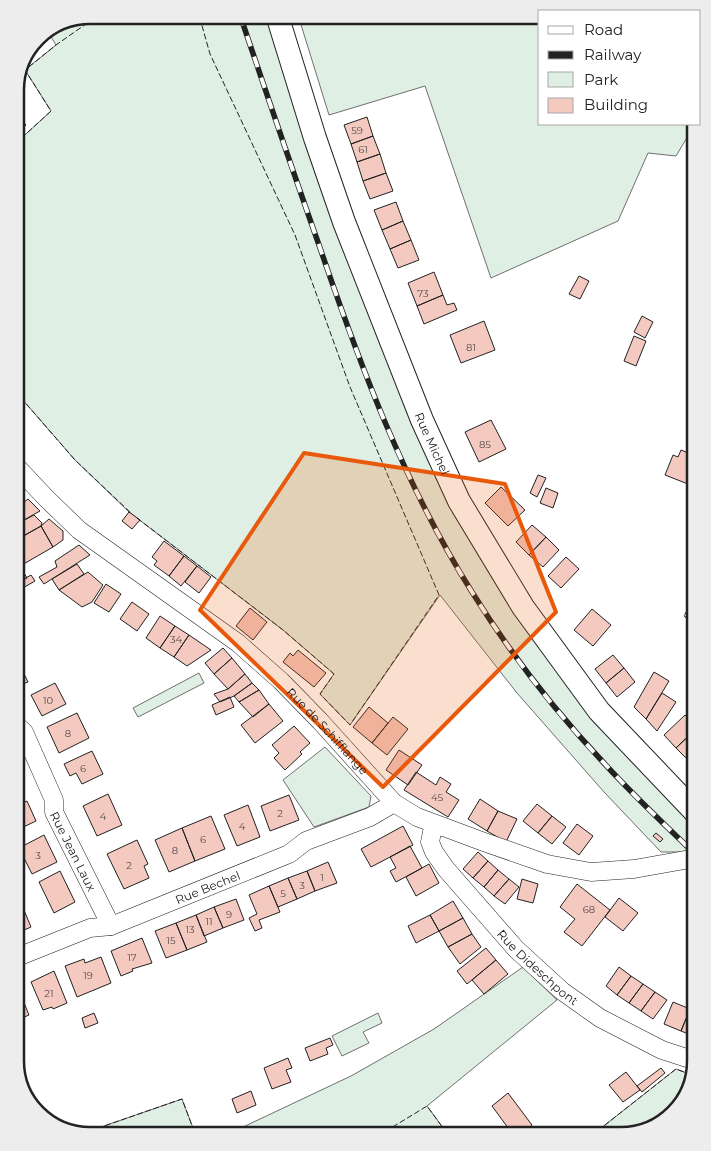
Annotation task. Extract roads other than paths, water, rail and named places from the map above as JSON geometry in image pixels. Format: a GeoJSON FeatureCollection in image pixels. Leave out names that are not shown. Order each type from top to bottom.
{"type":"FeatureCollection","features":[{"type":"Feature","properties":{"kind":"main road","name":"Rue Michel"},"geometry":{"type":"LineString","coordinates":[[280,24],[315,138],[344,222],[422,420],[459,501],[524,606],[600,711],[687,803]]}},
{"type":"Feature","properties":{"kind":"street","name":"Rue de Schifflange"},"geometry":{"type":"LineString","coordinates":[[24,475],[79,530],[238,643],[281,681],[394,803],[417,817],[547,864],[591,872],[634,869],[687,860]]}},
{"type":"Feature","properties":{"kind":"street","name":"Rue Jean Laux"},"geometry":{"type":"LineString","coordinates":[[24,732],[54,800],[54,812],[111,926]]}},
{"type":"Feature","properties":{"kind":"street","name":"Rue Bechel"},"geometry":{"type":"LineString","coordinates":[[24,954],[90,928],[111,926],[289,854],[306,841],[370,817],[394,803]]}},
{"type":"Feature","properties":{"kind":"street","name":"Rue Dideschpont"},"geometry":{"type":"LineString","coordinates":[[438,826],[432,832],[430,842],[434,852],[446,869],[516,949],[562,991],[600,1018],[662,1050],[687,1058]]}},
{"type":"Feature","properties":{"kind":"railway"},"geometry":{"type":"LineString","coordinates":[[243,24],[367,379],[425,509],[472,592],[517,659],[550,701],[614,774],[687,846]]}}]}
